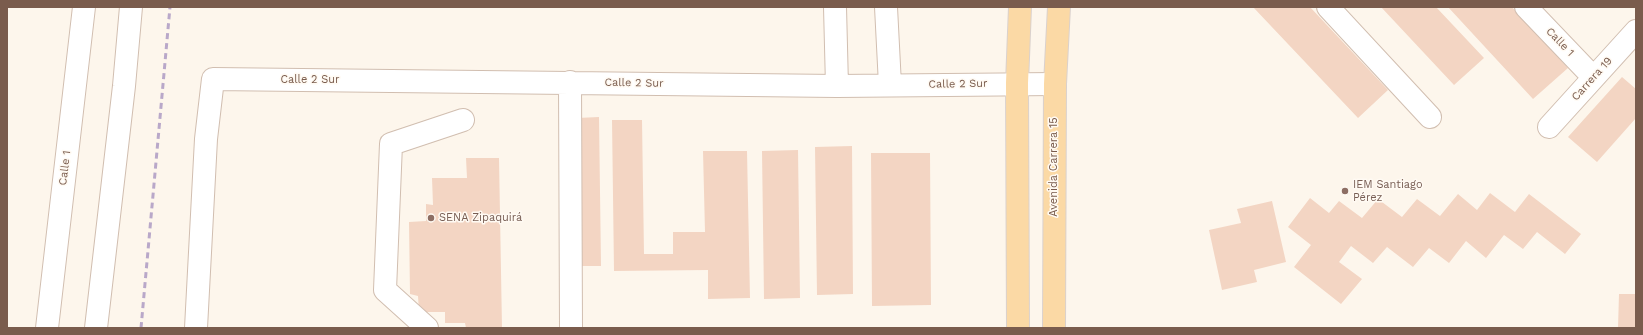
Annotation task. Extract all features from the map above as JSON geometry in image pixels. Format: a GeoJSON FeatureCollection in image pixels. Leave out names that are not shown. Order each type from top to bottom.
{"type":"FeatureCollection","features":[{"type":"Feature","properties":{"kind":"main road"},"geometry":{"type":"LineString","coordinates":[[1018,328],[1017,83],[1020,7]]}},
{"type":"Feature","properties":{"kind":"main road","name":"Avenida Carrera 15"},"geometry":{"type":"LineString","coordinates":[[1054,328],[1055,84],[1059,7]]}},
{"type":"Feature","properties":{"kind":"street","name":"Calle 1"},"geometry":{"type":"LineString","coordinates":[[46,328],[84,7]]}},
{"type":"Feature","properties":{"kind":"street"},"geometry":{"type":"LineString","coordinates":[[96,328],[131,7]]}},
{"type":"Feature","properties":{"kind":"street"},"geometry":{"type":"LineString","coordinates":[[835,7],[837,86]]}},
{"type":"Feature","properties":{"kind":"street"},"geometry":{"type":"LineString","coordinates":[[886,7],[890,85]]}},
{"type":"Feature","properties":{"kind":"street"},"geometry":{"type":"LineString","coordinates":[[1328,7],[1430,117]]}},
{"type":"Feature","properties":{"kind":"street","name":"Calle 1"},"geometry":{"type":"LineString","coordinates":[[1526,7],[1593,77]]}},
{"type":"Feature","properties":{"kind":"street","name":"Carrera 19"},"geometry":{"type":"LineString","coordinates":[[1549,127],[1636,30]]}},
{"type":"Feature","properties":{"kind":"street","name":"Calle 2 Sur"},"geometry":{"type":"LineString","coordinates":[[196,328],[206,139],[213,79],[837,86],[1017,83],[1055,84]]}},
{"type":"Feature","properties":{"kind":"street"},"geometry":{"type":"LineString","coordinates":[[570,82],[570,328]]}},
{"type":"Feature","properties":{"kind":"street"},"geometry":{"type":"LineString","coordinates":[[427,328],[385,290],[391,144],[463,120]]}},
{"type":"Feature","properties":{"kind":"building"},"geometry":{"type":"Polygon","coordinates":[[[1253,7],[1310,7],[1388,90],[1358,118],[1253,7]]]}},
{"type":"Feature","properties":{"kind":"building"},"geometry":{"type":"Polygon","coordinates":[[[1381,7],[1436,7],[1484,58],[1454,85],[1381,7]]]}},
{"type":"Feature","properties":{"kind":"building"},"geometry":{"type":"Polygon","coordinates":[[[1448,7],[1512,7],[1568,68],[1533,99],[1448,7]]]}},
{"type":"Feature","properties":{"kind":"building"},"geometry":{"type":"Polygon","coordinates":[[[1622,77],[1636,89],[1636,118],[1597,162],[1568,137],[1622,77]]]}},
{"type":"Feature","properties":{"kind":"building"},"geometry":{"type":"Polygon","coordinates":[[[599,117],[601,266],[579,266],[577,118],[599,117]]]}},
{"type":"Feature","properties":{"kind":"building"},"geometry":{"type":"Polygon","coordinates":[[[612,120],[642,120],[644,254],[673,254],[673,232],[705,232],[703,151],[747,151],[750,298],[708,299],[708,270],[614,271],[612,120]]]}},
{"type":"Feature","properties":{"kind":"building"},"geometry":{"type":"Polygon","coordinates":[[[852,146],[853,294],[817,295],[815,147],[852,146]]]}},
{"type":"Feature","properties":{"kind":"building"},"geometry":{"type":"Polygon","coordinates":[[[798,150],[800,298],[764,299],[762,151],[798,150]]]}},
{"type":"Feature","properties":{"kind":"building"},"geometry":{"type":"Polygon","coordinates":[[[871,153],[930,153],[931,305],[872,306],[871,153]]]}},
{"type":"Feature","properties":{"kind":"building"},"geometry":{"type":"Polygon","coordinates":[[[466,158],[499,158],[502,328],[466,328],[465,323],[445,323],[445,312],[419,312],[418,296],[410,294],[409,222],[426,221],[426,204],[433,205],[432,178],[467,178],[466,158]]]}},
{"type":"Feature","properties":{"kind":"building"},"geometry":{"type":"Polygon","coordinates":[[[1490,193],[1515,212],[1529,194],[1581,234],[1565,254],[1537,232],[1523,249],[1504,235],[1486,258],[1466,241],[1449,263],[1429,248],[1413,267],[1387,247],[1373,263],[1351,246],[1339,262],[1362,279],[1341,304],[1294,267],[1311,245],[1288,227],[1310,198],[1329,213],[1339,201],[1362,218],[1378,199],[1402,217],[1417,199],[1440,216],[1458,194],[1477,210],[1490,193]]]}},
{"type":"Feature","properties":{"kind":"building"},"geometry":{"type":"Polygon","coordinates":[[[1272,201],[1286,262],[1254,270],[1257,282],[1222,290],[1209,230],[1241,223],[1237,209],[1272,201]]]}},
{"type":"Feature","properties":{"kind":"building"},"geometry":{"type":"Polygon","coordinates":[[[1619,294],[1636,294],[1636,328],[1618,328],[1619,294]]]}},
{"type":"Feature","properties":{"kind":"railway"},"geometry":{"type":"LineString","coordinates":[[141,328],[170,7]]}},
{"type":"Feature","properties":{"kind":"place","name":"IEM Santiago Pérez"},"geometry":{"type":"Point","coordinates":[1345,191]}},
{"type":"Feature","properties":{"kind":"place","name":"SENA Zipaquirá"},"geometry":{"type":"Point","coordinates":[431,218]}}]}
